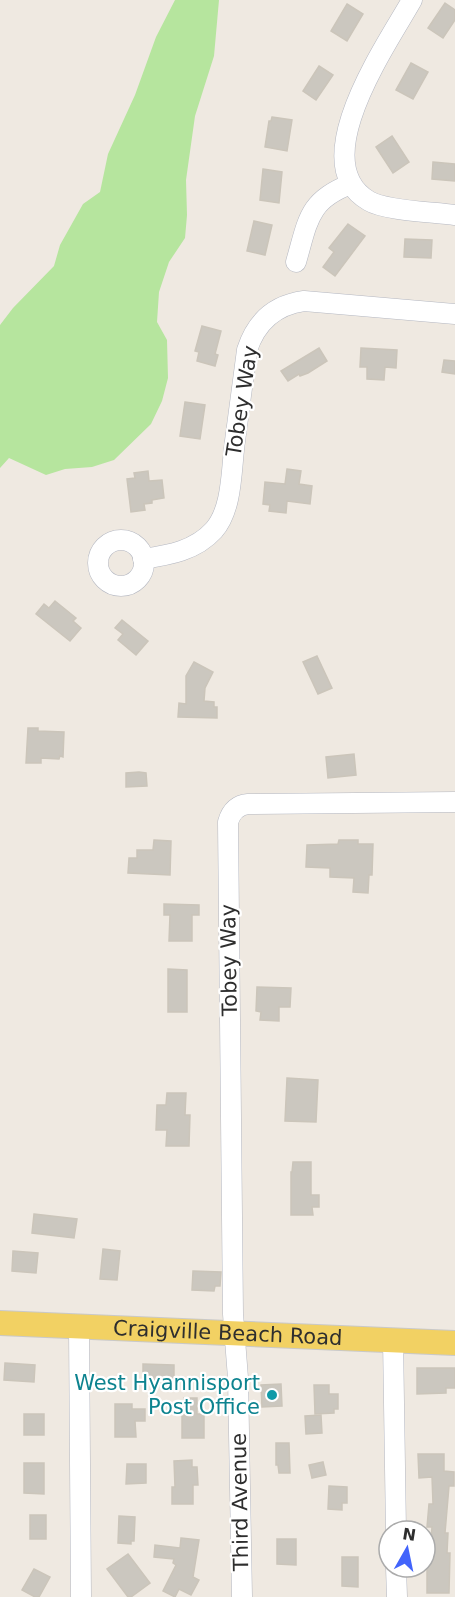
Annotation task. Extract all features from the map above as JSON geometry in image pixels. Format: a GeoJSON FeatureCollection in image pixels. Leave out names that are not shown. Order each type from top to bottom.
{"type":"FeatureCollection","features":[{"type":"Feature","properties":{"kind":"main road","name":"Craigville Beach Road"},"geometry":{"type":"LineString","coordinates":[[0,1323],[455,1343]]}},
{"type":"Feature","properties":{"kind":"street"},"geometry":{"type":"LineString","coordinates":[[412,0],[355,105],[346,138],[344,164],[351,184],[368,200],[377,204],[455,215]]}},
{"type":"Feature","properties":{"kind":"street"},"geometry":{"type":"LineString","coordinates":[[296,262],[304,233],[315,208],[330,192],[351,184]]}},
{"type":"Feature","properties":{"kind":"street","name":"Tobey Way"},"geometry":{"type":"LineString","coordinates":[[143,559],[173,554],[193,546],[208,536],[220,522],[228,496],[247,350],[254,331],[267,316],[284,306],[304,301],[455,314]]}},
{"type":"Feature","properties":{"kind":"street","name":"Tobey Way"},"geometry":{"type":"LineString","coordinates":[[236,1334],[233,1314],[228,820],[237,808],[248,804],[455,802]]}},
{"type":"Feature","properties":{"kind":"street"},"geometry":{"type":"LineString","coordinates":[[79,1327],[81,1597]]}},
{"type":"Feature","properties":{"kind":"street","name":"Third Avenue"},"geometry":{"type":"LineString","coordinates":[[236,1334],[242,1597]]}},
{"type":"Feature","properties":{"kind":"street"},"geometry":{"type":"LineString","coordinates":[[393,1340],[396,1519]]}},
{"type":"Feature","properties":{"kind":"street"},"geometry":{"type":"LineString","coordinates":[[396,1579],[397,1597]]}},
{"type":"Feature","properties":{"kind":"green space"},"geometry":{"type":"Polygon","coordinates":[[[175,0],[219,0],[214,56],[195,116],[186,180],[185,238],[169,262],[159,292],[157,322],[167,340],[168,378],[162,401],[151,424],[114,460],[92,467],[65,469],[46,475],[9,458],[0,468],[0,325],[13,308],[54,266],[60,245],[83,204],[100,192],[108,154],[135,95],[156,37],[175,0]]]}},
{"type":"Feature","properties":{"kind":"building"},"geometry":{"type":"Polygon","coordinates":[[[445,3],[455,10],[455,20],[443,38],[428,28],[445,3]]]}},
{"type":"Feature","properties":{"kind":"building"},"geometry":{"type":"Polygon","coordinates":[[[347,4],[363,14],[347,41],[331,31],[347,4]]]}},
{"type":"Feature","properties":{"kind":"building"},"geometry":{"type":"Polygon","coordinates":[[[411,63],[428,72],[413,99],[396,90],[411,63]]]}},
{"type":"Feature","properties":{"kind":"building"},"geometry":{"type":"Polygon","coordinates":[[[319,66],[333,75],[316,100],[303,91],[319,66]]]}},
{"type":"Feature","properties":{"kind":"building"},"geometry":{"type":"Polygon","coordinates":[[[272,117],[292,120],[287,151],[265,147],[269,121],[272,117]]]}},
{"type":"Feature","properties":{"kind":"building"},"geometry":{"type":"Polygon","coordinates":[[[392,136],[409,162],[393,173],[376,147],[392,136]]]}},
{"type":"Feature","properties":{"kind":"building"},"geometry":{"type":"Polygon","coordinates":[[[433,162],[455,164],[455,181],[432,179],[433,162]]]}},
{"type":"Feature","properties":{"kind":"building"},"geometry":{"type":"Polygon","coordinates":[[[263,169],[282,172],[279,203],[260,200],[263,169]]]}},
{"type":"Feature","properties":{"kind":"building"},"geometry":{"type":"Polygon","coordinates":[[[254,221],[272,225],[265,255],[247,251],[254,221]]]}},
{"type":"Feature","properties":{"kind":"building"},"geometry":{"type":"Polygon","coordinates":[[[348,224],[365,236],[335,276],[323,267],[334,252],[329,248],[348,224]]]}},
{"type":"Feature","properties":{"kind":"building"},"geometry":{"type":"Polygon","coordinates":[[[405,239],[432,240],[431,258],[404,257],[405,239]]]}},
{"type":"Feature","properties":{"kind":"building"},"geometry":{"type":"Polygon","coordinates":[[[202,326],[221,331],[215,354],[218,355],[215,366],[197,361],[199,352],[195,351],[202,326]]]}},
{"type":"Feature","properties":{"kind":"building"},"geometry":{"type":"Polygon","coordinates":[[[319,348],[327,361],[308,373],[300,376],[299,374],[288,381],[281,371],[319,348]]]}},
{"type":"Feature","properties":{"kind":"building"},"geometry":{"type":"Polygon","coordinates":[[[361,348],[397,350],[396,368],[385,367],[384,380],[367,379],[367,367],[360,367],[361,348]]]}},
{"type":"Feature","properties":{"kind":"building"},"geometry":{"type":"Polygon","coordinates":[[[444,360],[455,361],[455,374],[442,372],[444,360]]]}},
{"type":"Feature","properties":{"kind":"building"},"geometry":{"type":"Polygon","coordinates":[[[185,402],[205,405],[200,439],[180,436],[185,402]]]}},
{"type":"Feature","properties":{"kind":"building"},"geometry":{"type":"Polygon","coordinates":[[[287,469],[301,471],[299,484],[312,486],[310,504],[287,501],[286,513],[269,511],[270,505],[263,504],[265,482],[285,484],[287,469]]]}},
{"type":"Feature","properties":{"kind":"building"},"geometry":{"type":"Polygon","coordinates":[[[148,471],[149,481],[162,480],[164,498],[144,504],[145,510],[131,512],[127,479],[135,478],[134,473],[148,471]]]}},
{"type":"Feature","properties":{"kind":"building"},"geometry":{"type":"Polygon","coordinates":[[[55,601],[76,618],[73,621],[81,628],[70,641],[36,614],[44,604],[49,608],[55,601]]]}},
{"type":"Feature","properties":{"kind":"building"},"geometry":{"type":"Polygon","coordinates":[[[122,620],[148,641],[136,655],[118,640],[123,634],[115,628],[122,620]]]}},
{"type":"Feature","properties":{"kind":"building"},"geometry":{"type":"Polygon","coordinates":[[[317,656],[332,688],[318,694],[303,662],[317,656]]]}},
{"type":"Feature","properties":{"kind":"building"},"geometry":{"type":"Polygon","coordinates":[[[194,662],[213,672],[205,688],[204,701],[214,702],[214,707],[217,707],[217,718],[178,717],[179,703],[186,704],[186,676],[194,662]]]}},
{"type":"Feature","properties":{"kind":"building"},"geometry":{"type":"Polygon","coordinates":[[[28,728],[38,728],[38,731],[64,732],[63,757],[60,756],[59,759],[41,758],[41,763],[26,763],[28,728]]]}},
{"type":"Feature","properties":{"kind":"building"},"geometry":{"type":"Polygon","coordinates":[[[354,754],[356,775],[328,778],[326,757],[354,754]]]}},
{"type":"Feature","properties":{"kind":"building"},"geometry":{"type":"Polygon","coordinates":[[[126,773],[146,773],[147,786],[126,787],[126,773]]]}},
{"type":"Feature","properties":{"kind":"building"},"geometry":{"type":"Polygon","coordinates":[[[154,840],[171,841],[170,875],[128,873],[129,858],[137,858],[137,850],[153,850],[154,840]]]}},
{"type":"Feature","properties":{"kind":"building"},"geometry":{"type":"Polygon","coordinates":[[[339,840],[358,840],[358,844],[373,844],[372,875],[369,875],[368,893],[353,892],[354,878],[330,877],[330,868],[306,867],[307,845],[338,844],[339,840]]]}},
{"type":"Feature","properties":{"kind":"building"},"geometry":{"type":"Polygon","coordinates":[[[164,904],[199,905],[199,915],[192,915],[192,941],[169,941],[170,915],[164,915],[164,904]]]}},
{"type":"Feature","properties":{"kind":"building"},"geometry":{"type":"Polygon","coordinates":[[[168,969],[187,970],[187,1012],[168,1012],[168,969]]]}},
{"type":"Feature","properties":{"kind":"building"},"geometry":{"type":"Polygon","coordinates":[[[257,987],[291,988],[290,1007],[279,1007],[279,1021],[260,1020],[261,1012],[256,1011],[257,987]]]}},
{"type":"Feature","properties":{"kind":"building"},"geometry":{"type":"Polygon","coordinates":[[[287,1078],[318,1080],[316,1122],[285,1121],[287,1078]]]}},
{"type":"Feature","properties":{"kind":"building"},"geometry":{"type":"Polygon","coordinates":[[[167,1093],[186,1093],[185,1115],[190,1115],[189,1146],[166,1146],[167,1130],[156,1130],[157,1105],[166,1105],[167,1093]]]}},
{"type":"Feature","properties":{"kind":"building"},"geometry":{"type":"Polygon","coordinates":[[[293,1162],[311,1162],[311,1195],[319,1195],[319,1207],[312,1207],[313,1215],[291,1215],[293,1162]]]}},
{"type":"Feature","properties":{"kind":"building"},"geometry":{"type":"Polygon","coordinates":[[[34,1214],[77,1219],[74,1238],[32,1233],[34,1214]]]}},
{"type":"Feature","properties":{"kind":"building"},"geometry":{"type":"Polygon","coordinates":[[[103,1249],[120,1251],[117,1280],[100,1279],[103,1249]]]}},
{"type":"Feature","properties":{"kind":"building"},"geometry":{"type":"Polygon","coordinates":[[[13,1251],[38,1253],[36,1273],[12,1271],[13,1251]]]}},
{"type":"Feature","properties":{"kind":"building"},"geometry":{"type":"Polygon","coordinates":[[[193,1271],[221,1272],[220,1286],[215,1286],[214,1291],[192,1290],[193,1271]]]}},
{"type":"Feature","properties":{"kind":"building"},"geometry":{"type":"Polygon","coordinates":[[[5,1363],[35,1365],[34,1382],[4,1380],[5,1363]]]}},
{"type":"Feature","properties":{"kind":"building"},"geometry":{"type":"Polygon","coordinates":[[[143,1364],[174,1365],[174,1383],[143,1382],[143,1364]]]}},
{"type":"Feature","properties":{"kind":"building"},"geometry":{"type":"Polygon","coordinates":[[[417,1368],[455,1368],[455,1388],[446,1388],[446,1393],[417,1394],[417,1368]]]}},
{"type":"Feature","properties":{"kind":"building","name":"West Hyannisport Post Office"},"geometry":{"type":"Polygon","coordinates":[[[281,1384],[282,1406],[262,1407],[261,1385],[281,1384]]]}},
{"type":"Feature","properties":{"kind":"building"},"geometry":{"type":"Polygon","coordinates":[[[314,1385],[329,1385],[329,1394],[338,1394],[338,1409],[334,1409],[334,1413],[315,1414],[314,1385]]]}},
{"type":"Feature","properties":{"kind":"building"},"geometry":{"type":"Polygon","coordinates":[[[184,1398],[197,1398],[197,1414],[204,1414],[204,1438],[182,1438],[184,1398]]]}},
{"type":"Feature","properties":{"kind":"building"},"geometry":{"type":"Polygon","coordinates":[[[115,1404],[132,1404],[132,1409],[145,1409],[145,1421],[135,1421],[136,1437],[115,1437],[115,1404]]]}},
{"type":"Feature","properties":{"kind":"building"},"geometry":{"type":"Polygon","coordinates":[[[24,1414],[44,1414],[44,1435],[24,1435],[24,1414]]]}},
{"type":"Feature","properties":{"kind":"building"},"geometry":{"type":"Polygon","coordinates":[[[321,1415],[322,1433],[306,1434],[305,1416],[321,1415]]]}},
{"type":"Feature","properties":{"kind":"building"},"geometry":{"type":"Polygon","coordinates":[[[276,1443],[289,1443],[290,1473],[279,1473],[278,1465],[276,1465],[276,1443]]]}},
{"type":"Feature","properties":{"kind":"building"},"geometry":{"type":"Polygon","coordinates":[[[418,1454],[444,1454],[444,1471],[454,1472],[454,1486],[449,1486],[445,1533],[448,1533],[447,1553],[450,1553],[449,1593],[427,1593],[427,1579],[437,1579],[437,1519],[428,1519],[429,1504],[433,1504],[432,1477],[419,1478],[418,1454]]]}},
{"type":"Feature","properties":{"kind":"building"},"geometry":{"type":"Polygon","coordinates":[[[192,1460],[192,1467],[197,1467],[198,1485],[193,1485],[193,1504],[172,1504],[172,1487],[175,1487],[174,1461],[192,1460]]]}},
{"type":"Feature","properties":{"kind":"building"},"geometry":{"type":"Polygon","coordinates":[[[323,1462],[326,1475],[312,1478],[309,1465],[323,1462]]]}},
{"type":"Feature","properties":{"kind":"building"},"geometry":{"type":"Polygon","coordinates":[[[24,1463],[44,1463],[44,1494],[24,1493],[24,1463]]]}},
{"type":"Feature","properties":{"kind":"building"},"geometry":{"type":"Polygon","coordinates":[[[127,1464],[146,1464],[146,1483],[126,1484],[127,1464]]]}},
{"type":"Feature","properties":{"kind":"building"},"geometry":{"type":"Polygon","coordinates":[[[329,1486],[347,1487],[347,1503],[342,1503],[342,1510],[328,1509],[329,1486]]]}},
{"type":"Feature","properties":{"kind":"building"},"geometry":{"type":"Polygon","coordinates":[[[30,1515],[46,1515],[46,1539],[30,1539],[30,1515]]]}},
{"type":"Feature","properties":{"kind":"building"},"geometry":{"type":"Polygon","coordinates":[[[119,1516],[135,1517],[134,1541],[131,1541],[131,1544],[118,1543],[119,1516]]]}},
{"type":"Feature","properties":{"kind":"building"},"geometry":{"type":"Polygon","coordinates":[[[181,1538],[199,1540],[193,1577],[199,1580],[191,1595],[179,1589],[175,1597],[163,1591],[176,1565],[173,1563],[174,1559],[154,1557],[155,1545],[180,1548],[181,1538]]]}},
{"type":"Feature","properties":{"kind":"building"},"geometry":{"type":"Polygon","coordinates":[[[277,1539],[296,1539],[296,1565],[277,1564],[277,1539]]]}},
{"type":"Feature","properties":{"kind":"building"},"geometry":{"type":"Polygon","coordinates":[[[128,1554],[150,1583],[131,1597],[128,1597],[107,1569],[128,1554]]]}},
{"type":"Feature","properties":{"kind":"building"},"geometry":{"type":"Polygon","coordinates":[[[342,1557],[358,1557],[358,1587],[342,1586],[342,1557]]]}},
{"type":"Feature","properties":{"kind":"building"},"geometry":{"type":"Polygon","coordinates":[[[34,1569],[50,1577],[39,1597],[22,1590],[34,1569]]]}},
{"type":"Feature","properties":{"kind":"place","name":"West Hyannisport Post Office"},"geometry":{"type":"Point","coordinates":[272,1395]}}]}
